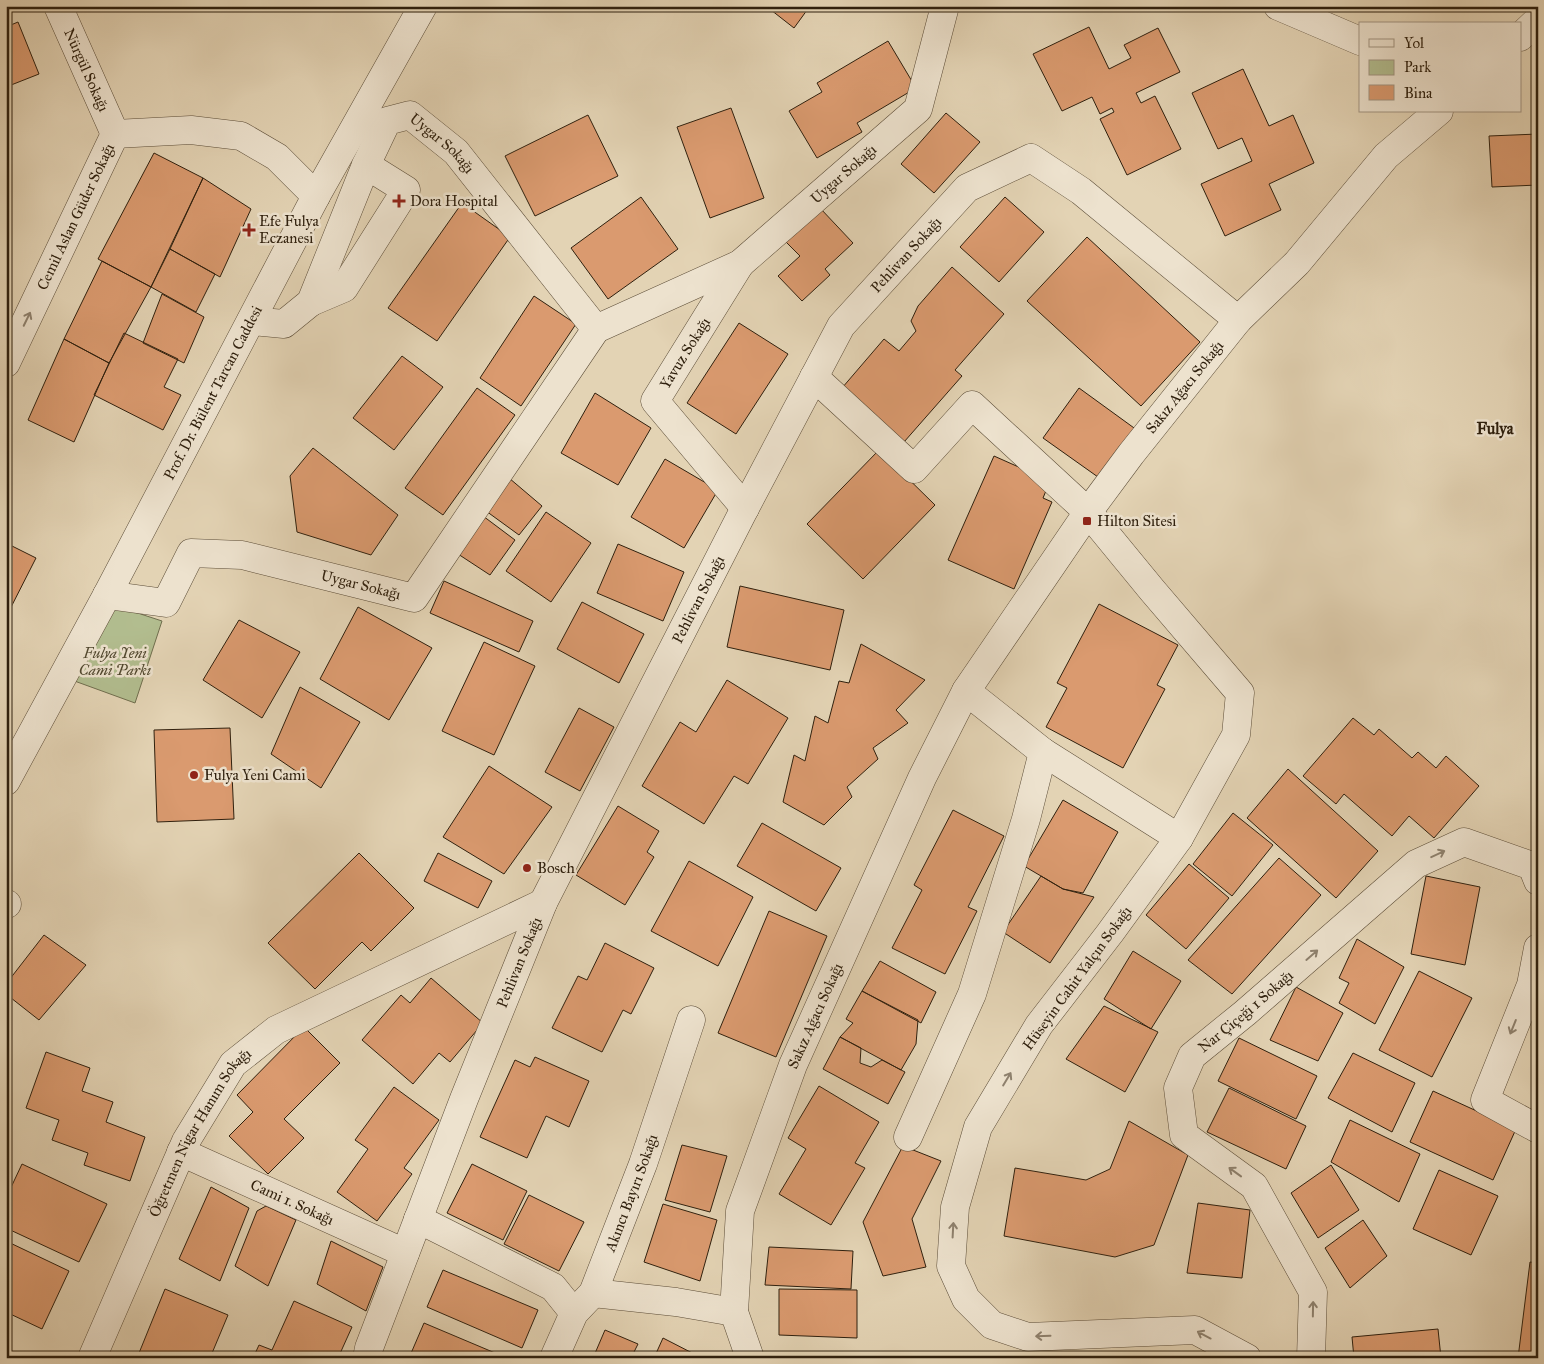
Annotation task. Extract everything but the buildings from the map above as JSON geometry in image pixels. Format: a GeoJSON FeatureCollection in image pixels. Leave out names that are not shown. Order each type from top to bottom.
{"type":"FeatureCollection","features":[{"type":"Feature","properties":{"kind":"street","name":"Nürgül Sokağı"},"geometry":{"type":"LineString","coordinates":[[58,6],[116,134]]}},
{"type":"Feature","properties":{"kind":"street","name":"Prof. Dr. Bülent Tarcan Caddesi"},"geometry":{"type":"LineString","coordinates":[[6,781],[107,595],[316,196],[423,6]]}},
{"type":"Feature","properties":{"kind":"street","name":"Uygar Sokağı"},"geometry":{"type":"LineString","coordinates":[[107,595],[166,602],[191,553],[242,555],[414,598],[596,329],[740,264],[918,109],[945,6]]}},
{"type":"Feature","properties":{"kind":"street"},"geometry":{"type":"LineString","coordinates":[[1278,6],[1359,41]]}},
{"type":"Feature","properties":{"kind":"street"},"geometry":{"type":"LineString","coordinates":[[1522,35],[1538,20]]}},
{"type":"Feature","properties":{"kind":"street","name":"Sakız Ağacı Sokağı"},"geometry":{"type":"LineString","coordinates":[[750,1358],[734,1312],[740,1211],[793,1066],[922,778],[966,691],[1088,512],[1131,454],[1238,320],[1297,263],[1386,156],[1438,112]]}},
{"type":"Feature","properties":{"kind":"street","name":"Uygar Sokağı"},"geometry":{"type":"LineString","coordinates":[[312,302],[366,165],[387,120],[410,115],[456,152],[596,329]]}},
{"type":"Feature","properties":{"kind":"street","name":"Cemil Aslan Güder Sokağı"},"geometry":{"type":"LineString","coordinates":[[6,363],[116,134],[192,130],[241,136],[278,157],[316,196]]}},
{"type":"Feature","properties":{"kind":"street","name":"Pehlivan Sokağı"},"geometry":{"type":"LineString","coordinates":[[367,1358],[418,1219],[543,903],[745,508],[841,326],[967,188],[1031,158],[1081,191],[1238,320]]}},
{"type":"Feature","properties":{"kind":"street"},"geometry":{"type":"LineString","coordinates":[[251,321],[284,324],[312,302],[344,288],[406,190],[366,165]]}},
{"type":"Feature","properties":{"kind":"street","name":"Yavuz Sokağı"},"geometry":{"type":"LineString","coordinates":[[740,264],[656,401],[745,508]]}},
{"type":"Feature","properties":{"kind":"street","name":"Hüseyin Cahit Yalçın Sokağı"},"geometry":{"type":"LineString","coordinates":[[814,377],[914,469],[972,405],[1088,512],[1240,693],[1236,735],[1179,838],[1110,933],[1038,1025],[978,1127],[955,1208],[951,1266],[966,1299],[992,1326],[1028,1337],[1195,1330],[1247,1358]]}},
{"type":"Feature","properties":{"kind":"street"},"geometry":{"type":"LineString","coordinates":[[966,691],[1043,752],[1179,838]]}},
{"type":"Feature","properties":{"kind":"street"},"geometry":{"type":"LineString","coordinates":[[908,1138],[972,994],[1026,819],[1043,752]]}},
{"type":"Feature","properties":{"kind":"street","name":"Nar Çiçeği 1 Sokağı"},"geometry":{"type":"LineString","coordinates":[[1311,1358],[1313,1292],[1254,1186],[1184,1135],[1178,1088],[1192,1056],[1245,1013],[1416,864],[1464,842],[1532,866],[1538,881]]}},
{"type":"Feature","properties":{"kind":"street","name":"Öğretmen Nigar Hanım Sokağı"},"geometry":{"type":"LineString","coordinates":[[92,1358],[186,1141],[232,1064],[276,1030],[543,903]]}},
{"type":"Feature","properties":{"kind":"street"},"geometry":{"type":"LineString","coordinates":[[1538,948],[1531,985],[1485,1100],[1538,1129]]}},
{"type":"Feature","properties":{"kind":"street","name":"Akıncı Bayırı Sokağı"},"geometry":{"type":"LineString","coordinates":[[554,1358],[574,1313],[593,1292],[642,1164],[691,1020]]}},
{"type":"Feature","properties":{"kind":"street","name":"Cami 1. Sokağı"},"geometry":{"type":"LineString","coordinates":[[181,1152],[405,1253]]}},
{"type":"Feature","properties":{"kind":"street"},"geometry":{"type":"LineString","coordinates":[[418,1219],[553,1287],[574,1313]]}},
{"type":"Feature","properties":{"kind":"street"},"geometry":{"type":"LineString","coordinates":[[593,1292],[676,1302],[734,1312]]}},
{"type":"Feature","properties":{"kind":"green space","name":"Fulya Yeni Cami Parkı"},"geometry":{"type":"Polygon","coordinates":[[[107,603],[162,621],[135,703],[69,679],[107,603]]]}},
{"type":"Feature","properties":{"kind":"place","name":"Dora Hospital"},"geometry":{"type":"Point","coordinates":[399,201]}},
{"type":"Feature","properties":{"kind":"place","name":"Efe Fulya Eczanesi"},"geometry":{"type":"Point","coordinates":[249,230]}},
{"type":"Feature","properties":{"kind":"place","name":"Hilton Sitesi"},"geometry":{"type":"Point","coordinates":[1087,521]}},
{"type":"Feature","properties":{"kind":"place","name":"Fulya Yeni Cami"},"geometry":{"type":"Point","coordinates":[194,775]}},
{"type":"Feature","properties":{"kind":"place","name":"Bosch"},"geometry":{"type":"Point","coordinates":[527,868]}},
{"type":"Feature","properties":{"kind":"district","name":"Fulya"},"geometry":{"type":"Point","coordinates":[1495,428]}}]}
